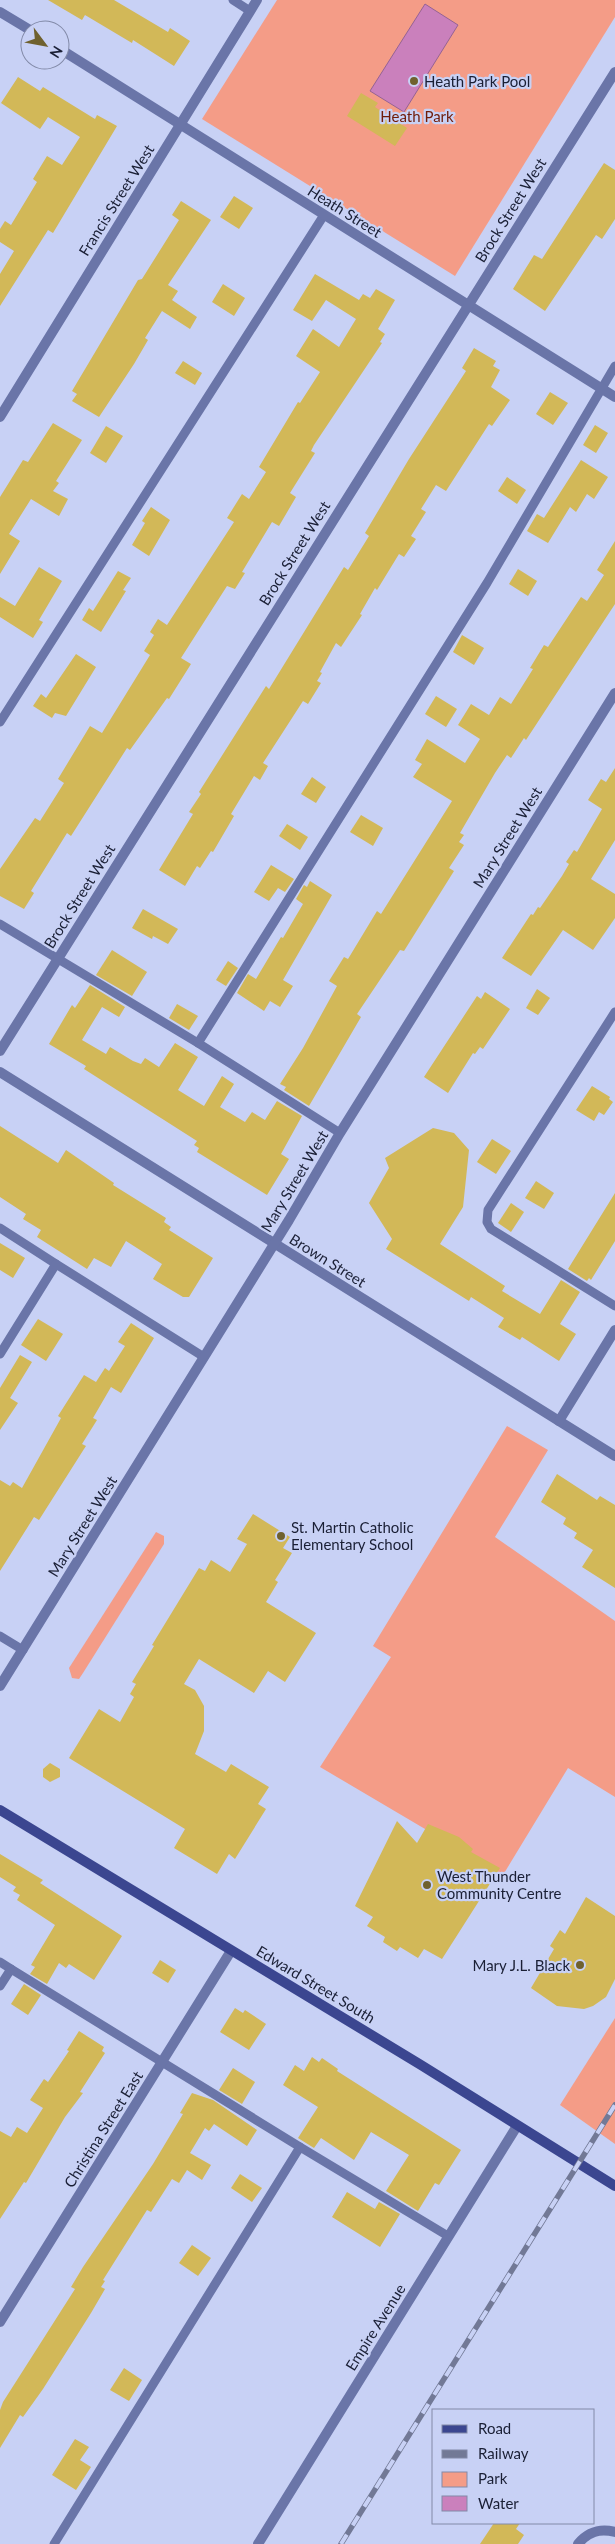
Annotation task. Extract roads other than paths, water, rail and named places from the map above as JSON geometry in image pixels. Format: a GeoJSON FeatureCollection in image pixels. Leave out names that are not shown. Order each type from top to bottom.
{"type":"FeatureCollection","features":[{"type":"Feature","properties":{"kind":"main road","name":"Edward Street South"},"geometry":{"type":"LineString","coordinates":[[0,1810],[615,2186]]}},
{"type":"Feature","properties":{"kind":"street","name":"Francis Street West"},"geometry":{"type":"LineString","coordinates":[[0,416],[258,0]]}},
{"type":"Feature","properties":{"kind":"street"},"geometry":{"type":"LineString","coordinates":[[0,12],[20,24]]}},
{"type":"Feature","properties":{"kind":"street","name":"Heath Street"},"geometry":{"type":"LineString","coordinates":[[70,55],[615,397]]}},
{"type":"Feature","properties":{"kind":"street","name":"Brock Street West"},"geometry":{"type":"LineString","coordinates":[[0,1051],[615,72]]}},
{"type":"Feature","properties":{"kind":"street","name":"Mary Street West"},"geometry":{"type":"LineString","coordinates":[[0,1686],[274,1244],[340,1133],[615,693]]}},
{"type":"Feature","properties":{"kind":"street","name":"Brown Street"},"geometry":{"type":"LineString","coordinates":[[0,1072],[615,1456]]}},
{"type":"Feature","properties":{"kind":"street"},"geometry":{"type":"LineString","coordinates":[[559,1421],[615,1330]]}},
{"type":"Feature","properties":{"kind":"street","name":"Christina Street East"},"geometry":{"type":"LineString","coordinates":[[0,2322],[231,1951]]}},
{"type":"Feature","properties":{"kind":"street","name":"Empire Avenue"},"geometry":{"type":"LineString","coordinates":[[258,2544],[517,2126]]}},
{"type":"Feature","properties":{"kind":"street"},"geometry":{"type":"LineString","coordinates":[[578,2544],[585,2535],[597,2531],[615,2532]]}},
{"type":"Feature","properties":{"kind":"lane"},"geometry":{"type":"LineString","coordinates":[[233,0],[250,11]]}},
{"type":"Feature","properties":{"kind":"lane"},"geometry":{"type":"LineString","coordinates":[[0,722],[324,215]]}},
{"type":"Feature","properties":{"kind":"lane"},"geometry":{"type":"LineString","coordinates":[[198,1043],[487,583],[615,366]]}},
{"type":"Feature","properties":{"kind":"lane"},"geometry":{"type":"LineString","coordinates":[[0,924],[198,1043],[340,1133]]}},
{"type":"Feature","properties":{"kind":"lane"},"geometry":{"type":"LineString","coordinates":[[615,1012],[488,1210],[487,1222],[491,1229],[615,1306]]}},
{"type":"Feature","properties":{"kind":"lane"},"geometry":{"type":"LineString","coordinates":[[0,1228],[204,1357]]}},
{"type":"Feature","properties":{"kind":"lane"},"geometry":{"type":"LineString","coordinates":[[0,1354],[56,1264]]}},
{"type":"Feature","properties":{"kind":"lane"},"geometry":{"type":"LineString","coordinates":[[0,1636],[23,1650]]}},
{"type":"Feature","properties":{"kind":"lane"},"geometry":{"type":"LineString","coordinates":[[0,1962],[448,2236]]}},
{"type":"Feature","properties":{"kind":"lane"},"geometry":{"type":"LineString","coordinates":[[0,1986],[11,1969]]}},
{"type":"Feature","properties":{"kind":"lane"},"geometry":{"type":"LineString","coordinates":[[54,2544],[300,2147]]}},
{"type":"Feature","properties":{"kind":"water"},"geometry":{"type":"Polygon","coordinates":[[[425,4],[458,25],[404,112],[370,91],[425,4]]]}},
{"type":"Feature","properties":{"kind":"railway"},"geometry":{"type":"LineString","coordinates":[[341,2544],[615,2105]]}},
{"type":"Feature","properties":{"kind":"place","name":"Heath Park Pool"},"geometry":{"type":"Point","coordinates":[414,81]}},
{"type":"Feature","properties":{"kind":"place","name":"St. Martin Catholic Elementary School"},"geometry":{"type":"Point","coordinates":[281,1536]}},
{"type":"Feature","properties":{"kind":"place","name":"West Thunder Community Centre"},"geometry":{"type":"Point","coordinates":[427,1885]}},
{"type":"Feature","properties":{"kind":"place","name":"Mary J.L. Black"},"geometry":{"type":"Point","coordinates":[580,1965]}},
{"type":"Feature","properties":{"kind":"park label","name":"Heath Park"},"geometry":{"type":"Point","coordinates":[417,116]}}]}
